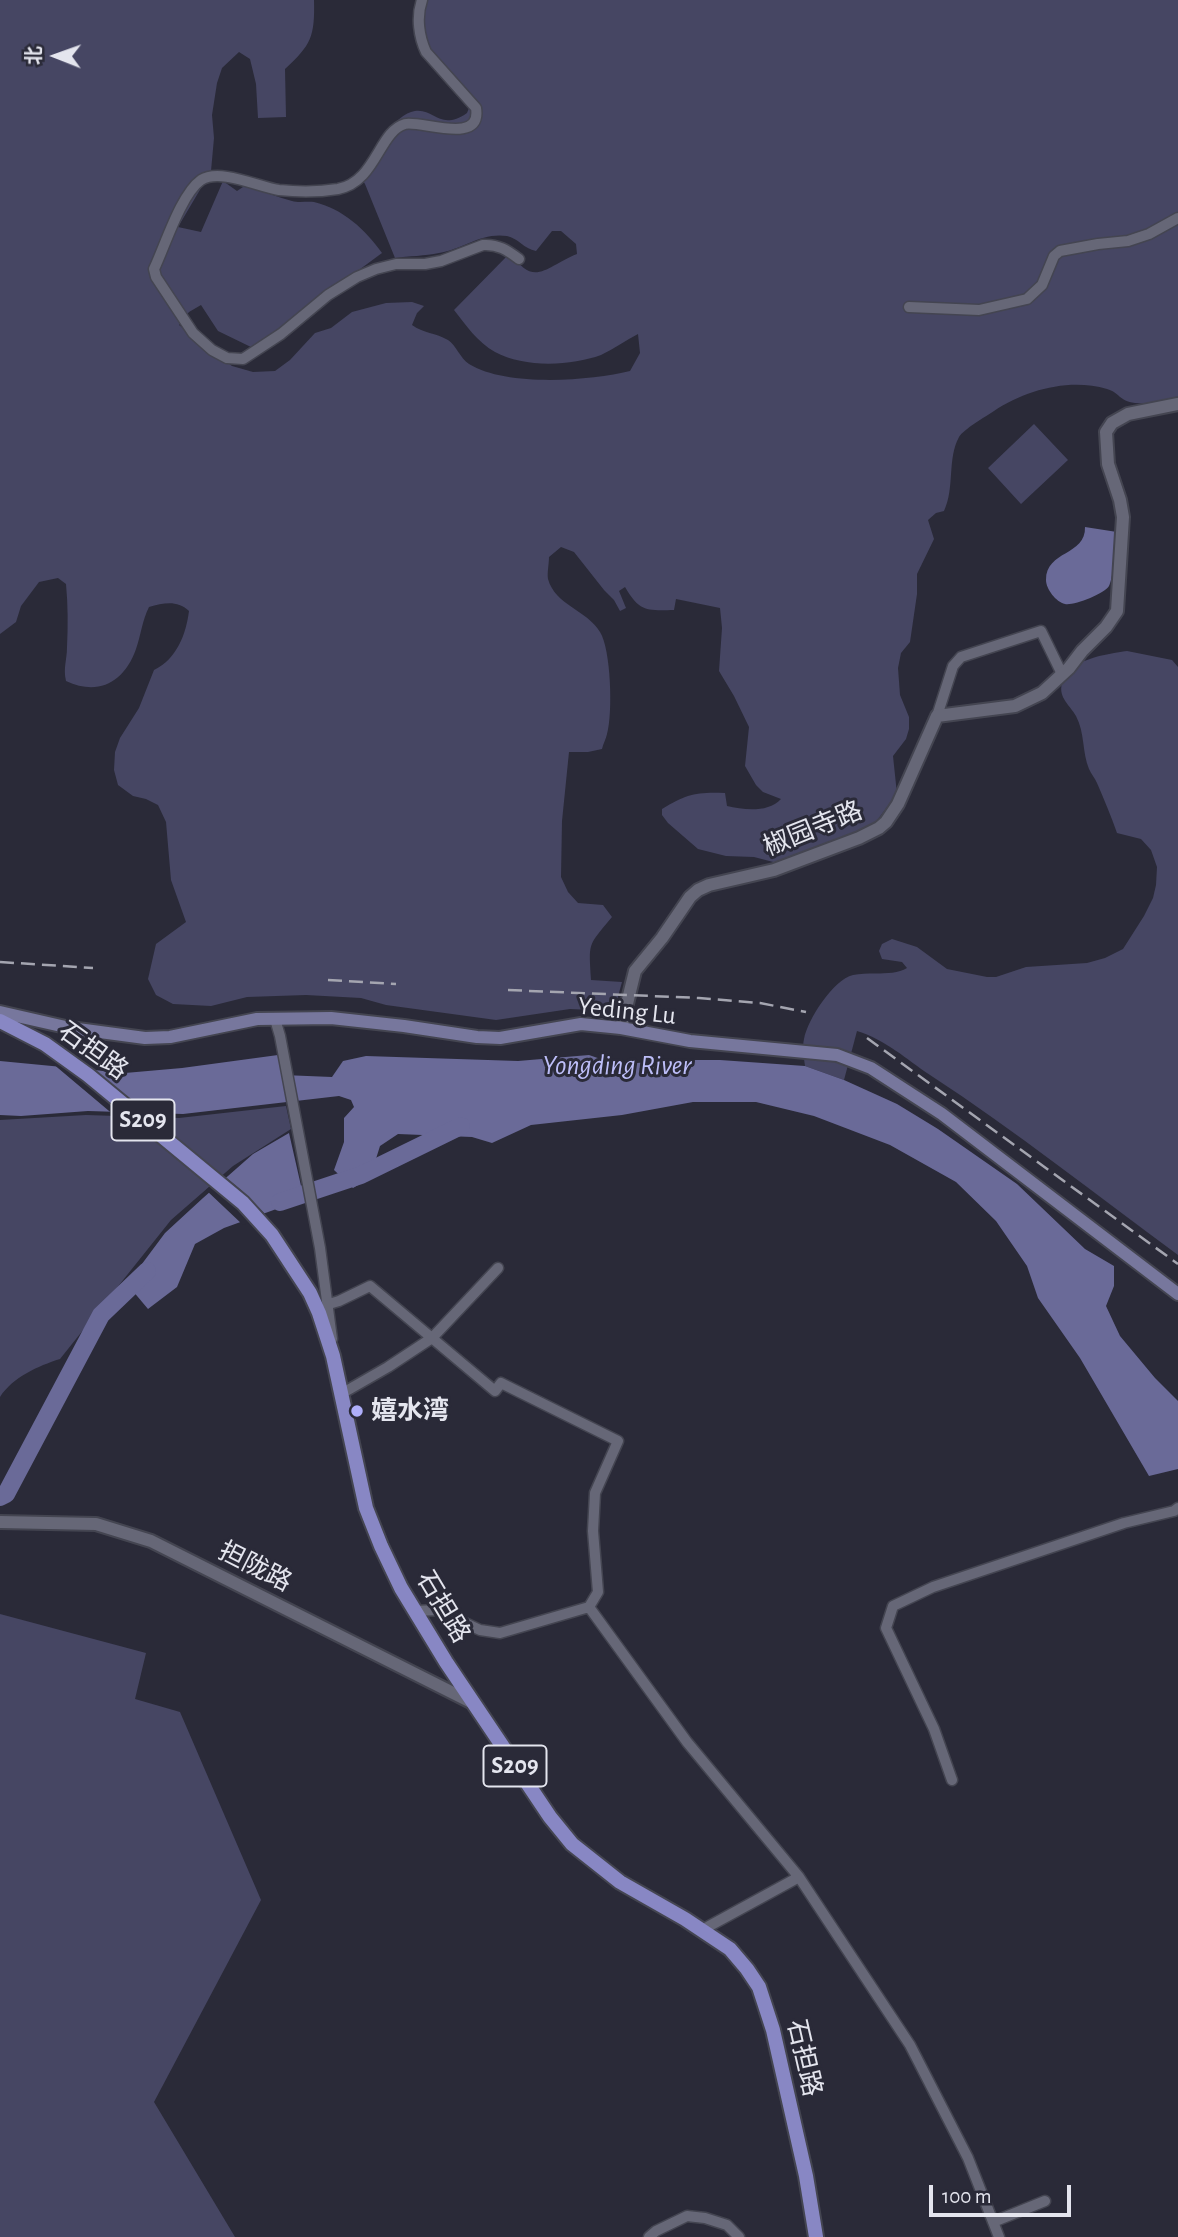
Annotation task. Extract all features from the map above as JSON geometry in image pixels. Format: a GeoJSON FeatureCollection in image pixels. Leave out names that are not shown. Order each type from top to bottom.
{"type":"FeatureCollection","features":[{"type":"Feature","properties":{"kind":"main road","name":"Yeding Lu"},"geometry":{"type":"LineString","coordinates":[[0,1018],[145,1038],[170,1037],[257,1018],[331,1018],[500,1038],[581,1024],[621,1028],[690,1041],[837,1055],[871,1068],[942,1114],[1178,1294]]}},
{"type":"Feature","properties":{"kind":"main road","name":"石担路"},"geometry":{"type":"LineString","coordinates":[[0,1018],[45,1044],[89,1075],[243,1203],[272,1235],[310,1293],[319,1313],[333,1356],[366,1508],[381,1546],[414,1611],[550,1818],[572,1844],[620,1882],[702,1930],[730,1950],[759,1987],[767,2008],[806,2176],[816,2237]]}},
{"type":"Feature","properties":{"kind":"street"},"geometry":{"type":"LineString","coordinates":[[422,0],[419,29],[421,41],[426,52],[475,108],[477,115],[474,120],[466,127],[451,131],[416,124],[400,127],[388,138],[362,177],[340,188],[299,192],[227,177],[214,176],[202,180],[187,196],[154,269],[156,277],[193,332],[212,350],[236,360],[252,355],[328,295],[376,269],[396,264],[441,261],[490,244],[505,248],[519,259]]}},
{"type":"Feature","properties":{"kind":"street"},"geometry":{"type":"LineString","coordinates":[[909,307],[979,310],[1027,299],[1042,285],[1054,256],[1060,251],[1128,241],[1149,234],[1178,218]]}},
{"type":"Feature","properties":{"kind":"street"},"geometry":{"type":"LineString","coordinates":[[1062,674],[1041,631],[984,649],[961,657],[953,666],[937,716],[1015,706],[1042,693],[1062,674],[1106,627],[1116,611],[1123,517],[1108,464],[1106,432],[1111,423],[1128,414],[1178,404]]}},
{"type":"Feature","properties":{"kind":"street","name":"椒园寺路"},"geometry":{"type":"LineString","coordinates":[[621,1028],[635,971],[690,897],[709,885],[774,870],[879,828],[898,804],[937,716]]}},
{"type":"Feature","properties":{"kind":"street"},"geometry":{"type":"LineString","coordinates":[[275,1019],[315,1219],[329,1304],[333,1356]]}},
{"type":"Feature","properties":{"kind":"street"},"geometry":{"type":"LineString","coordinates":[[341,1394],[432,1338],[498,1268]]}},
{"type":"Feature","properties":{"kind":"street"},"geometry":{"type":"LineString","coordinates":[[329,1304],[370,1286],[495,1391],[501,1383],[618,1441],[595,1493],[593,1531],[598,1592],[589,1606],[500,1633],[480,1630],[438,1610],[414,1611]]}},
{"type":"Feature","properties":{"kind":"street"},"geometry":{"type":"LineString","coordinates":[[952,1780],[934,1729],[886,1628],[893,1606],[933,1587],[1124,1523],[1178,1508]]}},
{"type":"Feature","properties":{"kind":"street","name":"担陇路"},"geometry":{"type":"LineString","coordinates":[[0,1522],[96,1524],[151,1541],[475,1704]]}},
{"type":"Feature","properties":{"kind":"street"},"geometry":{"type":"LineString","coordinates":[[589,1606],[687,1742],[799,1877],[910,2045],[968,2158],[999,2237]]}},
{"type":"Feature","properties":{"kind":"street"},"geometry":{"type":"LineString","coordinates":[[702,1930],[799,1877]]}},
{"type":"Feature","properties":{"kind":"street"},"geometry":{"type":"LineString","coordinates":[[993,2222],[1045,2201]]}},
{"type":"Feature","properties":{"kind":"street"},"geometry":{"type":"LineString","coordinates":[[649,2237],[687,2216],[727,2225],[739,2237]]}},
{"type":"Feature","properties":{"kind":"shaded area"},"geometry":{"type":"Polygon","coordinates":[[[0,0],[314,0],[314,23],[310,39],[285,69],[286,117],[258,118],[256,84],[250,59],[239,52],[222,68],[212,115],[214,138],[211,171],[178,227],[201,232],[223,181],[237,191],[246,185],[297,202],[325,205],[361,228],[382,253],[253,348],[218,331],[201,305],[189,312],[179,325],[232,366],[253,372],[275,371],[290,360],[315,333],[331,328],[352,312],[386,303],[412,302],[424,306],[417,313],[412,325],[448,340],[469,364],[504,376],[548,380],[613,375],[630,371],[640,353],[638,334],[606,353],[589,359],[533,363],[507,357],[489,348],[472,333],[454,310],[511,252],[527,270],[534,272],[549,268],[577,254],[576,244],[561,231],[552,231],[536,251],[511,237],[498,235],[439,253],[395,258],[358,173],[389,130],[404,116],[419,111],[449,120],[467,113],[469,108],[425,49],[422,0],[1178,0],[1178,398],[1140,403],[1130,402],[1111,390],[1093,386],[1048,388],[1006,404],[975,423],[959,437],[953,455],[944,511],[936,513],[928,520],[934,539],[917,574],[910,642],[901,653],[898,668],[900,695],[909,717],[909,729],[906,739],[893,756],[897,794],[872,827],[777,863],[698,849],[662,815],[662,809],[685,797],[698,794],[725,793],[727,806],[748,809],[769,807],[781,799],[763,792],[745,766],[749,727],[719,671],[722,628],[720,608],[676,599],[674,610],[644,608],[625,587],[619,591],[626,608],[620,611],[574,552],[561,547],[549,557],[548,579],[552,588],[594,624],[604,640],[607,652],[610,712],[602,749],[569,752],[562,821],[561,877],[568,892],[578,903],[603,905],[612,917],[594,940],[590,958],[591,980],[622,982],[614,1011],[570,1009],[496,1020],[386,1005],[361,998],[306,995],[247,997],[211,1006],[173,1004],[156,995],[148,979],[156,944],[186,922],[171,880],[166,822],[158,805],[133,796],[118,785],[114,770],[115,752],[120,738],[139,708],[154,670],[169,659],[179,645],[189,611],[175,604],[149,607],[131,661],[117,678],[99,686],[89,687],[66,681],[67,592],[66,584],[58,578],[39,582],[21,606],[16,622],[0,634],[0,0]]]}},
{"type":"Feature","properties":{"kind":"shaded area"},"geometry":{"type":"Polygon","coordinates":[[[1034,424],[1068,460],[1021,504],[988,468],[1034,424]]]}},
{"type":"Feature","properties":{"kind":"shaded area"},"geometry":{"type":"Polygon","coordinates":[[[1127,651],[1172,660],[1178,667],[1178,1255],[993,1118],[877,1039],[857,1031],[844,1080],[805,1066],[803,1052],[806,1031],[811,1021],[822,1001],[837,984],[853,975],[895,972],[907,968],[902,962],[882,959],[879,951],[882,944],[892,939],[917,947],[947,969],[987,977],[996,977],[1026,967],[1087,963],[1123,949],[1153,898],[1157,867],[1151,850],[1141,839],[1117,833],[1089,769],[1079,722],[1063,697],[1061,688],[1066,675],[1080,663],[1127,651]]]}},
{"type":"Feature","properties":{"kind":"shaded area"},"geometry":{"type":"Polygon","coordinates":[[[286,1106],[291,1129],[233,1166],[171,1220],[60,1359],[27,1373],[0,1397],[0,1120],[86,1115],[179,1118],[286,1106]]]}},
{"type":"Feature","properties":{"kind":"shaded area"},"geometry":{"type":"Polygon","coordinates":[[[0,1614],[146,1653],[135,1699],[180,1712],[261,1900],[154,2102],[235,2237],[0,2237],[0,1614]]]}},
{"type":"Feature","properties":{"kind":"water"},"geometry":{"type":"Polygon","coordinates":[[[1085,527],[1117,532],[1111,582],[1095,596],[1065,604],[1055,598],[1048,587],[1048,570],[1052,563],[1079,543],[1084,536],[1085,527]]]}},
{"type":"Feature","properties":{"kind":"water"},"geometry":{"type":"Polygon","coordinates":[[[278,1055],[283,1075],[332,1077],[343,1061],[366,1056],[518,1061],[589,1055],[618,1065],[666,1060],[720,1060],[805,1066],[897,1104],[1017,1184],[1085,1249],[1114,1266],[1114,1286],[1106,1306],[1120,1336],[1178,1401],[1178,1469],[1149,1476],[1080,1358],[1038,1298],[1027,1266],[996,1221],[956,1182],[890,1145],[814,1116],[756,1102],[693,1102],[622,1115],[531,1125],[492,1143],[472,1137],[398,1134],[380,1146],[370,1178],[353,1188],[334,1170],[344,1142],[344,1118],[354,1107],[351,1100],[339,1096],[183,1114],[88,1111],[0,1115],[0,1061],[125,1073],[278,1055]]]}},
{"type":"Feature","properties":{"kind":"water"},"geometry":{"type":"Polygon","coordinates":[[[289,1133],[304,1199],[224,1228],[195,1244],[177,1287],[148,1309],[127,1284],[165,1233],[253,1154],[289,1133]]]}},
{"type":"Feature","properties":{"kind":"pier"},"geometry":{"type":"Polygon","coordinates":[[[52,1063],[90,1066],[152,1117],[115,1116],[52,1063]]]}},
{"type":"Feature","properties":{"kind":"pier"},"geometry":{"type":"Polygon","coordinates":[[[223,1175],[267,1216],[243,1225],[206,1190],[223,1175]]]}},
{"type":"Feature","properties":{"kind":"waterway","name":"Yongding River"},"geometry":{"type":"LineString","coordinates":[[280,1202],[361,1175],[461,1126]]}},
{"type":"Feature","properties":{"kind":"waterway","name":"Yongding River"},"geometry":{"type":"LineString","coordinates":[[0,1497],[6,1494],[101,1315],[147,1271]]}},
{"type":"Feature","properties":{"kind":"railway"},"geometry":{"type":"LineString","coordinates":[[0,962],[93,968]]}},
{"type":"Feature","properties":{"kind":"railway"},"geometry":{"type":"LineString","coordinates":[[328,980],[396,984]]}},
{"type":"Feature","properties":{"kind":"railway"},"geometry":{"type":"LineString","coordinates":[[508,990],[699,998],[760,1003],[806,1012]]}},
{"type":"Feature","properties":{"kind":"railway"},"geometry":{"type":"LineString","coordinates":[[867,1038],[1178,1264]]}},
{"type":"Feature","properties":{"kind":"place","name":"嬉水湾"},"geometry":{"type":"Point","coordinates":[357,1411]}}]}
